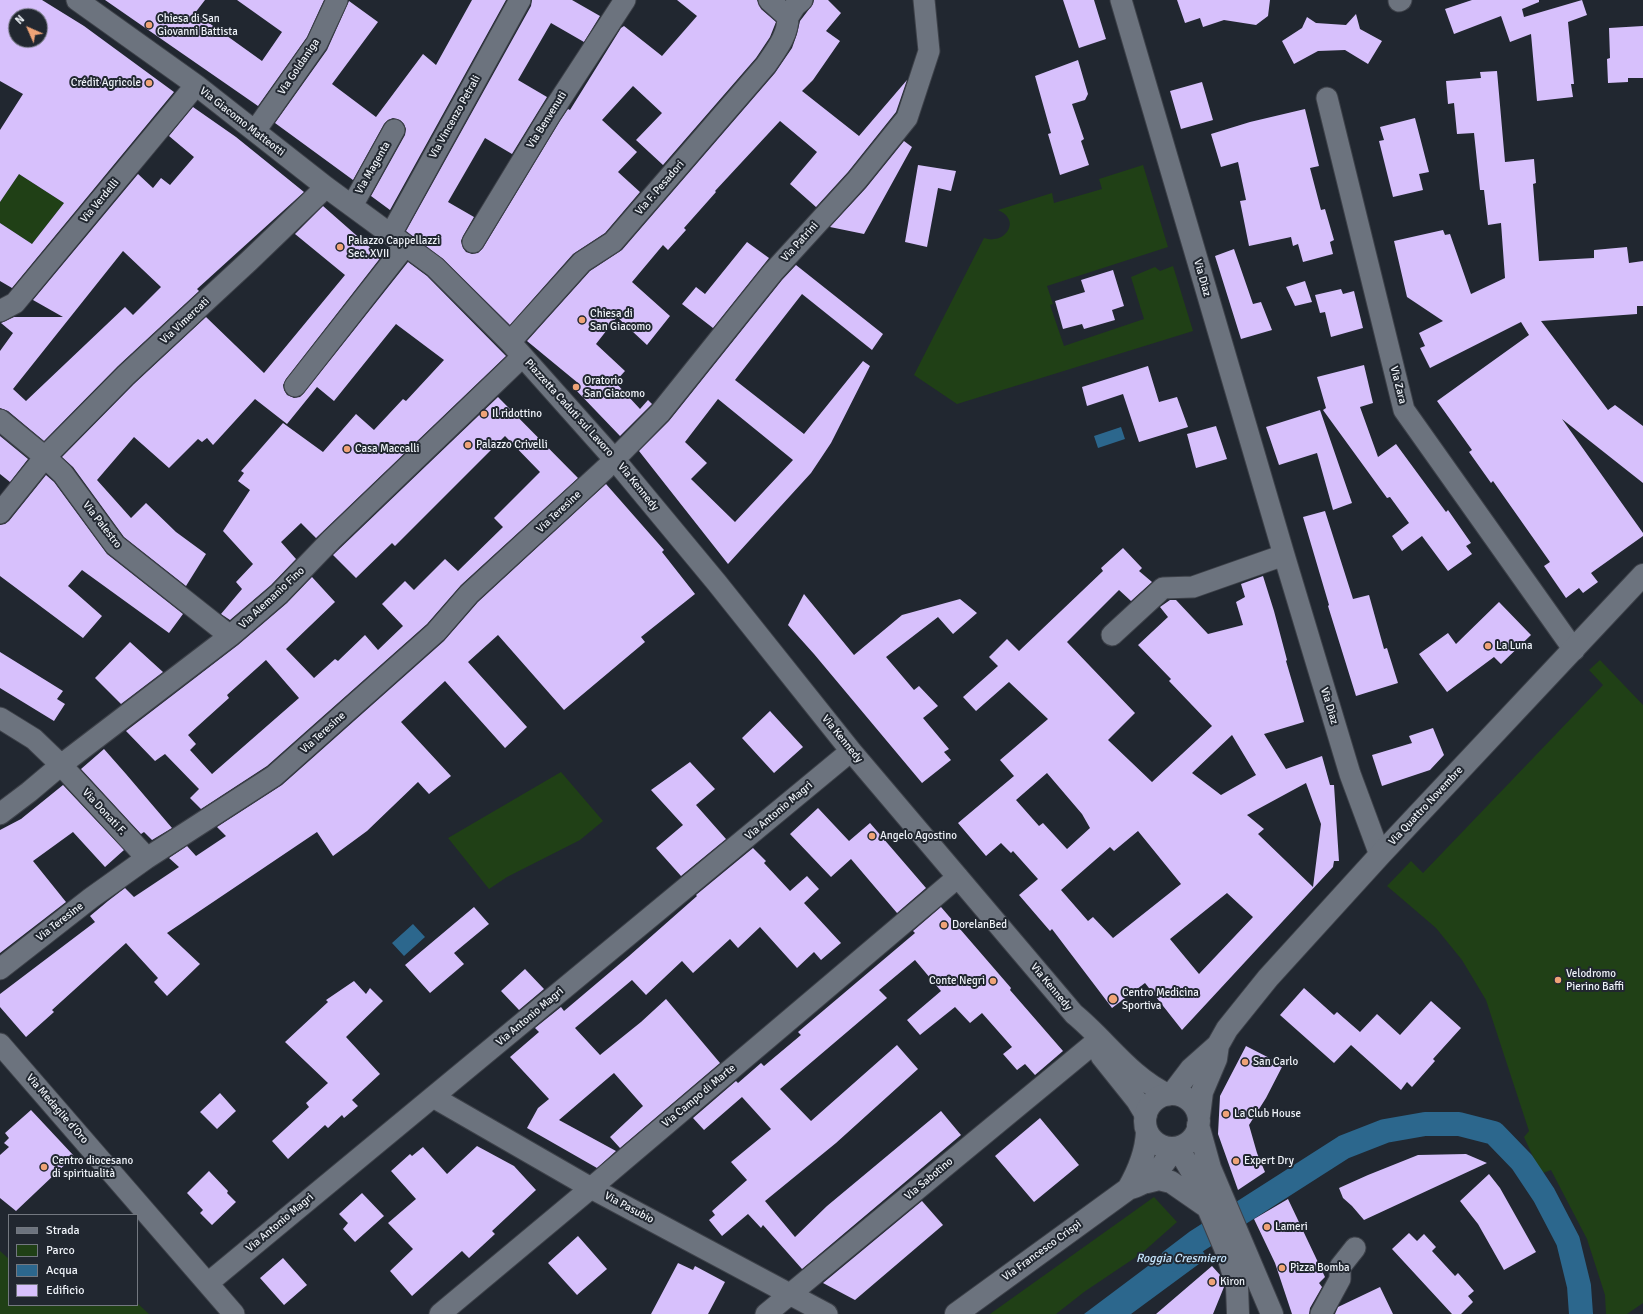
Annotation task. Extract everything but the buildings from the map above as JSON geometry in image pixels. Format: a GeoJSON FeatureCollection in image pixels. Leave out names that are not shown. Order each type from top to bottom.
{"type":"FeatureCollection","features":[{"type":"Feature","properties":{"kind":"street","name":"Via Giacomo Matteotti"},"geometry":{"type":"LineString","coordinates":[[77,0],[196,85],[326,187],[435,267],[516,349]]}},
{"type":"Feature","properties":{"kind":"street","name":"Via Goldaniga"},"geometry":{"type":"LineString","coordinates":[[255,131],[317,42],[337,0]]}},
{"type":"Feature","properties":{"kind":"street","name":"Via Vincenzo Petrali"},"geometry":{"type":"LineString","coordinates":[[398,240],[520,0]]}},
{"type":"Feature","properties":{"kind":"street","name":"Via Benvenuti"},"geometry":{"type":"LineString","coordinates":[[473,242],[550,115],[625,0]]}},
{"type":"Feature","properties":{"kind":"street"},"geometry":{"type":"LineString","coordinates":[[769,0],[788,17],[795,6],[802,0]]}},
{"type":"Feature","properties":{"kind":"street","name":"Via Patrini"},"geometry":{"type":"LineString","coordinates":[[615,460],[660,413],[773,272],[857,180],[907,118],[929,51],[924,0]]}},
{"type":"Feature","properties":{"kind":"street","name":"Via Diaz"},"geometry":{"type":"LineString","coordinates":[[1121,0],[1284,555],[1356,794],[1380,855]]}},
{"type":"Feature","properties":{"kind":"street","name":"Via F. Pesadori"},"geometry":{"type":"LineString","coordinates":[[516,349],[582,262],[613,242],[766,65],[783,39],[788,27],[788,17]]}},
{"type":"Feature","properties":{"kind":"street","name":"Via Verdelli"},"geometry":{"type":"LineString","coordinates":[[0,311],[15,303],[196,85]]}},
{"type":"Feature","properties":{"kind":"street","name":"Via Zara"},"geometry":{"type":"LineString","coordinates":[[1328,98],[1404,410],[1574,650]]}},
{"type":"Feature","properties":{"kind":"street","name":"Via Magenta"},"geometry":{"type":"LineString","coordinates":[[352,206],[394,130]]}},
{"type":"Feature","properties":{"kind":"street","name":"Via Vimercati"},"geometry":{"type":"LineString","coordinates":[[0,513],[45,457],[126,375],[326,187]]}},
{"type":"Feature","properties":{"kind":"street"},"geometry":{"type":"LineString","coordinates":[[295,386],[398,240]]}},
{"type":"Feature","properties":{"kind":"street","name":"Piazzetta Caduti sul Lavoro"},"geometry":{"type":"LineString","coordinates":[[516,349],[615,460]]}},
{"type":"Feature","properties":{"kind":"street","name":"Via Alemanio Fino"},"geometry":{"type":"LineString","coordinates":[[0,814],[61,765],[230,636],[279,594],[516,349]]}},
{"type":"Feature","properties":{"kind":"street","name":"Via Palestro"},"geometry":{"type":"LineString","coordinates":[[0,420],[63,474],[115,545],[230,636]]}},
{"type":"Feature","properties":{"kind":"street","name":"Via Kennedy"},"geometry":{"type":"LineString","coordinates":[[615,460],[717,583],[851,751],[1074,1014],[1092,1045],[1137,1101],[1147,1124]]}},
{"type":"Feature","properties":{"kind":"street","name":"Via Teresine"},"geometry":{"type":"LineString","coordinates":[[0,969],[91,898],[147,858],[274,776],[436,632],[469,594],[615,460]]}},
{"type":"Feature","properties":{"kind":"street"},"geometry":{"type":"LineString","coordinates":[[1112,635],[1162,588],[1193,587],[1284,555]]}},
{"type":"Feature","properties":{"kind":"street","name":"Via Quattro Novembre"},"geometry":{"type":"LineString","coordinates":[[1170,1094],[1191,1069],[1218,1045],[1227,1029],[1268,978],[1380,855],[1643,575]]}},
{"type":"Feature","properties":{"kind":"street","name":"Via Donati F."},"geometry":{"type":"LineString","coordinates":[[0,718],[34,739],[61,765],[147,858]]}},
{"type":"Feature","properties":{"kind":"street","name":"Via Antonio Magri"},"geometry":{"type":"LineString","coordinates":[[208,1283],[851,751]]}},
{"type":"Feature","properties":{"kind":"street","name":"Via Campo di Marte"},"geometry":{"type":"LineString","coordinates":[[440,1314],[592,1188],[958,877]]}},
{"type":"Feature","properties":{"kind":"street","name":"Via Kennedy"},"geometry":{"type":"LineString","coordinates":[[1074,1014],[1091,1028],[1141,1078],[1154,1088],[1170,1094]]}},
{"type":"Feature","properties":{"kind":"street","name":"Via Medaglie d'Oro"},"geometry":{"type":"LineString","coordinates":[[0,1044],[234,1314]]}},
{"type":"Feature","properties":{"kind":"street","name":"Via Sabotino"},"geometry":{"type":"LineString","coordinates":[[766,1314],[1092,1045]]}},
{"type":"Feature","properties":{"kind":"street","name":"Via Quattro Novembre"},"geometry":{"type":"LineString","coordinates":[[1199,1121],[1202,1092],[1216,1059],[1218,1045]]}},
{"type":"Feature","properties":{"kind":"street"},"geometry":{"type":"LineString","coordinates":[[1137,1185],[1146,1144],[1150,1106],[1163,1096],[1170,1094],[1180,1095],[1188,1099],[1194,1105],[1210,1168],[1214,1200]]}},
{"type":"Feature","properties":{"kind":"street","name":"Via Pasubio"},"geometry":{"type":"LineString","coordinates":[[433,1097],[592,1188],[789,1295],[827,1314]]}},
{"type":"Feature","properties":{"kind":"street"},"geometry":{"type":"LineString","coordinates":[[1147,1124],[1152,1139],[1159,1145],[1168,1148],[1176,1148],[1186,1144],[1193,1138],[1199,1121]]}},
{"type":"Feature","properties":{"kind":"street"},"geometry":{"type":"LineString","coordinates":[[1137,1185],[1166,1161],[1176,1148]]}},
{"type":"Feature","properties":{"kind":"street"},"geometry":{"type":"LineString","coordinates":[[1176,1148],[1214,1200],[1235,1248],[1271,1314]]}},
{"type":"Feature","properties":{"kind":"street"},"geometry":{"type":"LineString","coordinates":[[1137,1185],[1159,1179],[1171,1182],[1214,1200]]}},
{"type":"Feature","properties":{"kind":"street","name":"Via Francesco Crispi"},"geometry":{"type":"LineString","coordinates":[[956,1314],[1137,1185]]}},
{"type":"Feature","properties":{"kind":"street"},"geometry":{"type":"LineString","coordinates":[[1235,1248],[1238,1314]]}},
{"type":"Feature","properties":{"kind":"street"},"geometry":{"type":"LineString","coordinates":[[1321,1314],[1340,1279],[1340,1267],[1355,1248]]}},
{"type":"Feature","properties":{"kind":"street"},"geometry":{"type":"LineString","coordinates":[[1242,1314],[1251,1310],[1259,1309],[1271,1314]]}},
{"type":"Feature","properties":{"kind":"green space"},"geometry":{"type":"Polygon","coordinates":[[[1143,165],[1168,247],[1047,286],[1053,304],[1050,305],[1064,346],[1144,319],[1131,277],[1155,267],[1160,271],[1173,266],[1193,331],[957,404],[914,375],[984,238],[991,239],[1001,237],[1009,229],[1010,221],[1005,214],[998,210],[1052,193],[1054,203],[1102,189],[1099,179],[1143,165]]]}},
{"type":"Feature","properties":{"kind":"green space"},"geometry":{"type":"Polygon","coordinates":[[[19,174],[64,203],[32,244],[0,223],[0,202],[19,174]]]}},
{"type":"Feature","properties":{"kind":"green space","name":"Velodromo Pierino Baffi"},"geometry":{"type":"Polygon","coordinates":[[[1600,660],[1643,705],[1643,1303],[1627,1314],[1606,1314],[1605,1295],[1587,1239],[1551,1170],[1543,1173],[1535,1161],[1524,1137],[1529,1131],[1486,1000],[1462,960],[1436,928],[1387,886],[1411,861],[1423,873],[1603,685],[1589,670],[1600,660]]]}},
{"type":"Feature","properties":{"kind":"green space"},"geometry":{"type":"Polygon","coordinates":[[[561,772],[603,821],[580,840],[507,877],[489,889],[448,838],[561,772]]]}},
{"type":"Feature","properties":{"kind":"green space"},"geometry":{"type":"Polygon","coordinates":[[[1154,1197],[1177,1222],[1142,1253],[1084,1292],[1056,1314],[990,1314],[1154,1197]]]}},
{"type":"Feature","properties":{"kind":"green space"},"geometry":{"type":"Polygon","coordinates":[[[0,1251],[8,1258],[8,1306],[138,1306],[138,1304],[149,1314],[0,1314],[0,1251]]]}},
{"type":"Feature","properties":{"kind":"water"},"geometry":{"type":"Polygon","coordinates":[[[1121,427],[1125,439],[1098,448],[1094,436],[1121,427]]]}},
{"type":"Feature","properties":{"kind":"water"},"geometry":{"type":"Polygon","coordinates":[[[413,924],[425,937],[404,956],[392,943],[413,924]]]}},
{"type":"Feature","properties":{"kind":"water","name":"Roggia Cresmiero"},"geometry":{"type":"Polygon","coordinates":[[[1192,1233],[1207,1258],[1131,1314],[1084,1314],[1192,1233]]]}},
{"type":"Feature","properties":{"kind":"waterway","name":"Roggia Cresmiero"},"geometry":{"type":"LineString","coordinates":[[1172,1260],[1197,1241],[1344,1147],[1385,1131],[1425,1124],[1459,1124],[1494,1133],[1522,1162],[1544,1195],[1568,1241],[1579,1286],[1581,1314]]}},
{"type":"Feature","properties":{"kind":"place","name":"Chiesa di San Giovanni Battista"},"geometry":{"type":"Point","coordinates":[149,25]}},
{"type":"Feature","properties":{"kind":"place","name":"Crédit Agricole"},"geometry":{"type":"Point","coordinates":[149,83]}},
{"type":"Feature","properties":{"kind":"place","name":"Palazzo Cappellazzi Sec. XVII"},"geometry":{"type":"Point","coordinates":[340,247]}},
{"type":"Feature","properties":{"kind":"place","name":"Chiesa di San Giacomo"},"geometry":{"type":"Point","coordinates":[582,320]}},
{"type":"Feature","properties":{"kind":"place","name":"Oratorio San Giacomo"},"geometry":{"type":"Point","coordinates":[576,387]}},
{"type":"Feature","properties":{"kind":"place","name":"Il ridottino"},"geometry":{"type":"Point","coordinates":[484,414]}},
{"type":"Feature","properties":{"kind":"place","name":"Palazzo Crivelli"},"geometry":{"type":"Point","coordinates":[468,445]}},
{"type":"Feature","properties":{"kind":"place","name":"Casa Maccalli"},"geometry":{"type":"Point","coordinates":[347,449]}},
{"type":"Feature","properties":{"kind":"place","name":"La Luna"},"geometry":{"type":"Point","coordinates":[1488,646]}},
{"type":"Feature","properties":{"kind":"place","name":"Angelo Agostino"},"geometry":{"type":"Point","coordinates":[872,836]}},
{"type":"Feature","properties":{"kind":"place","name":"DorelanBed"},"geometry":{"type":"Point","coordinates":[944,925]}},
{"type":"Feature","properties":{"kind":"place","name":"Velodromo Pierino Baffi"},"geometry":{"type":"Point","coordinates":[1558,980]}},
{"type":"Feature","properties":{"kind":"place","name":"Conte Negri"},"geometry":{"type":"Point","coordinates":[993,981]}},
{"type":"Feature","properties":{"kind":"place","name":"Centro Medicina Sportiva"},"geometry":{"type":"Point","coordinates":[1113,999]}},
{"type":"Feature","properties":{"kind":"place","name":"San Carlo"},"geometry":{"type":"Point","coordinates":[1245,1062]}},
{"type":"Feature","properties":{"kind":"place","name":"La Club House"},"geometry":{"type":"Point","coordinates":[1226,1114]}},
{"type":"Feature","properties":{"kind":"place","name":"Expert Dry"},"geometry":{"type":"Point","coordinates":[1236,1161]}},
{"type":"Feature","properties":{"kind":"place","name":"Centro diocesano di spiritualità"},"geometry":{"type":"Point","coordinates":[44,1167]}},
{"type":"Feature","properties":{"kind":"place","name":"Lameri"},"geometry":{"type":"Point","coordinates":[1267,1227]}},
{"type":"Feature","properties":{"kind":"place","name":"Pizza Bomba"},"geometry":{"type":"Point","coordinates":[1282,1268]}},
{"type":"Feature","properties":{"kind":"place","name":"Kiron"},"geometry":{"type":"Point","coordinates":[1212,1282]}}]}
